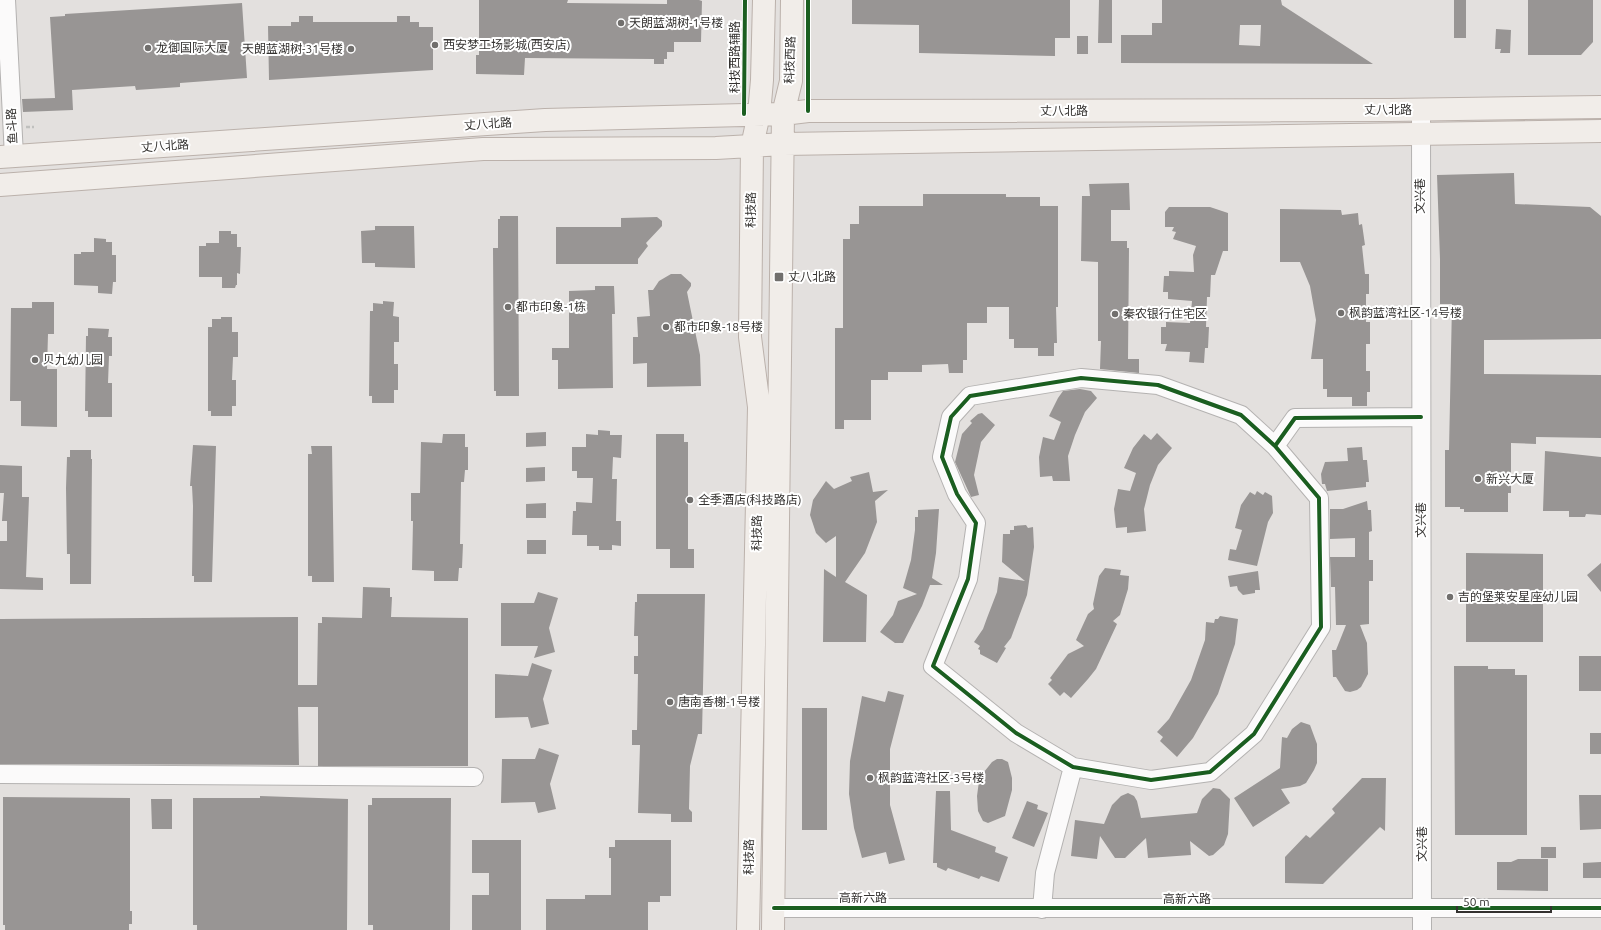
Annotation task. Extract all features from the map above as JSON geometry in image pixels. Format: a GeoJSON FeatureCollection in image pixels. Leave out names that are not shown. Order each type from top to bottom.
{"type":"FeatureCollection","features":[{"type":"Feature","properties":{"kind":"main road"},"geometry":{"type":"LineString","coordinates":[[759,114],[762,80],[764,0]]}},
{"type":"Feature","properties":{"kind":"main road","name":"科技西路"},"geometry":{"type":"LineString","coordinates":[[784,144],[783,114],[791,81],[792,0]]}},
{"type":"Feature","properties":{"kind":"main road","name":"丈八北路"},"geometry":{"type":"LineString","coordinates":[[7,156],[545,120],[783,114],[823,111],[1420,110],[1601,107]]}},
{"type":"Feature","properties":{"kind":"main road","name":"科技路"},"geometry":{"type":"LineString","coordinates":[[748,930],[759,408],[750,337],[752,146],[759,114]]}},
{"type":"Feature","properties":{"kind":"main road","name":"丈八北路"},"geometry":{"type":"LineString","coordinates":[[0,185],[483,149],[752,146],[784,144],[1601,131]]}},
{"type":"Feature","properties":{"kind":"main road","name":"科技路"},"geometry":{"type":"LineString","coordinates":[[773,930],[784,144]]}},
{"type":"Feature","properties":{"kind":"street","name":"鱼斗路"},"geometry":{"type":"LineString","coordinates":[[6,0],[7,156]]}},
{"type":"Feature","properties":{"kind":"street","name":"文兴巷"},"geometry":{"type":"LineString","coordinates":[[1420,110],[1422,930]]}},
{"type":"Feature","properties":{"kind":"street"},"geometry":{"type":"LineString","coordinates":[[1081,378],[1158,385],[1241,415],[1275,446],[1319,498],[1321,627],[1254,734],[1210,772],[1151,780],[1073,767],[1016,733],[933,666],[968,579],[976,523],[957,494],[942,457],[951,417],[970,396],[1081,378]]}},
{"type":"Feature","properties":{"kind":"street"},"geometry":{"type":"LineString","coordinates":[[1275,446],[1295,418],[1421,416]]}},
{"type":"Feature","properties":{"kind":"street"},"geometry":{"type":"LineString","coordinates":[[1042,909],[1045,873],[1073,767]]}},
{"type":"Feature","properties":{"kind":"street"},"geometry":{"type":"LineString","coordinates":[[0,774],[474,777]]}},
{"type":"Feature","properties":{"kind":"street","name":"高新六路"},"geometry":{"type":"LineString","coordinates":[[774,908],[1601,908]]}},
{"type":"Feature","properties":{"kind":"building","name":"天朗蓝湖树-1号楼"},"geometry":{"type":"Polygon","coordinates":[[[479,0],[568,0],[567,3],[667,4],[667,0],[699,0],[702,1],[701,42],[674,42],[674,52],[667,52],[667,59],[664,59],[664,64],[654,64],[654,59],[525,58],[524,75],[476,74],[476,55],[479,55],[479,0]]]}},
{"type":"Feature","properties":{"kind":"building"},"geometry":{"type":"Polygon","coordinates":[[[852,0],[1070,0],[1070,38],[1055,38],[1055,56],[919,53],[919,25],[852,24],[852,0]]]}},
{"type":"Feature","properties":{"kind":"building"},"geometry":{"type":"Polygon","coordinates":[[[1099,0],[1112,0],[1112,43],[1098,43],[1099,0]]]}},
{"type":"Feature","properties":{"kind":"building"},"geometry":{"type":"Polygon","coordinates":[[[1162,0],[1281,0],[1282,5],[1373,64],[1121,63],[1121,35],[1152,35],[1152,23],[1162,23],[1162,0]],[[1240,25],[1239,45],[1260,46],[1261,25],[1240,25]]]}},
{"type":"Feature","properties":{"kind":"building"},"geometry":{"type":"Polygon","coordinates":[[[1454,0],[1466,0],[1466,38],[1454,38],[1454,0]]]}},
{"type":"Feature","properties":{"kind":"building"},"geometry":{"type":"Polygon","coordinates":[[[1528,0],[1593,0],[1593,42],[1581,55],[1528,55],[1528,0]]]}},
{"type":"Feature","properties":{"kind":"building","name":"龙御国际大厦"},"geometry":{"type":"Polygon","coordinates":[[[242,3],[247,78],[180,83],[180,87],[136,90],[135,86],[72,90],[73,110],[23,112],[22,99],[55,98],[50,17],[65,16],[65,14],[242,3]]]}},
{"type":"Feature","properties":{"kind":"building","name":"天朗蓝湖树-31号楼"},"geometry":{"type":"Polygon","coordinates":[[[299,16],[313,16],[313,22],[397,22],[397,16],[410,16],[410,22],[419,22],[419,27],[433,27],[433,70],[269,80],[268,26],[291,26],[291,22],[299,22],[299,16]]]}},
{"type":"Feature","properties":{"kind":"building"},"geometry":{"type":"Polygon","coordinates":[[[1496,29],[1511,30],[1510,53],[1500,53],[1501,49],[1495,49],[1496,29]]]}},
{"type":"Feature","properties":{"kind":"building"},"geometry":{"type":"Polygon","coordinates":[[[1077,36],[1088,36],[1088,54],[1077,54],[1077,36]]]}},
{"type":"Feature","properties":{"kind":"building"},"geometry":{"type":"Polygon","coordinates":[[[1514,173],[1515,204],[1590,207],[1601,216],[1601,339],[1484,340],[1484,374],[1601,375],[1601,438],[1536,437],[1536,444],[1511,443],[1511,493],[1508,493],[1508,512],[1464,512],[1464,509],[1460,509],[1460,507],[1445,507],[1445,450],[1449,450],[1452,304],[1440,304],[1437,175],[1514,173]]]}},
{"type":"Feature","properties":{"kind":"building"},"geometry":{"type":"Polygon","coordinates":[[[1129,183],[1130,210],[1111,210],[1111,241],[1127,241],[1127,248],[1129,248],[1128,359],[1139,359],[1139,373],[1100,369],[1101,341],[1098,341],[1098,262],[1081,261],[1082,196],[1090,196],[1089,184],[1129,183]]]}},
{"type":"Feature","properties":{"kind":"building"},"geometry":{"type":"Polygon","coordinates":[[[923,194],[1006,194],[1006,197],[1040,197],[1040,206],[1058,206],[1058,307],[1056,307],[1057,343],[1054,343],[1054,356],[1038,356],[1038,348],[1014,348],[1014,339],[1009,339],[1009,307],[987,307],[987,323],[967,323],[967,360],[963,360],[963,373],[949,373],[948,364],[922,365],[922,372],[888,372],[888,380],[871,380],[871,420],[844,420],[844,429],[835,429],[835,328],[843,328],[843,239],[850,239],[850,224],[859,224],[859,206],[923,206],[923,194]]]}},
{"type":"Feature","properties":{"kind":"building"},"geometry":{"type":"Polygon","coordinates":[[[1169,207],[1210,207],[1228,213],[1228,251],[1223,251],[1215,275],[1211,275],[1210,297],[1207,297],[1206,327],[1209,327],[1208,348],[1205,348],[1204,363],[1189,362],[1190,352],[1165,351],[1167,344],[1161,344],[1161,327],[1166,327],[1166,322],[1190,323],[1192,301],[1168,299],[1168,292],[1163,292],[1164,276],[1169,276],[1169,271],[1194,272],[1193,255],[1196,246],[1173,239],[1176,232],[1172,231],[1174,227],[1165,227],[1165,212],[1169,207]]]}},
{"type":"Feature","properties":{"kind":"building","name":"枫韵蓝湾社区-14号楼"},"geometry":{"type":"Polygon","coordinates":[[[1280,209],[1341,210],[1342,215],[1358,213],[1359,225],[1362,224],[1365,245],[1362,246],[1365,274],[1369,274],[1369,294],[1366,294],[1366,322],[1370,322],[1370,344],[1366,344],[1366,371],[1370,371],[1370,392],[1367,392],[1367,406],[1352,406],[1352,397],[1327,397],[1327,389],[1323,389],[1323,359],[1311,359],[1316,320],[1310,286],[1300,262],[1280,262],[1280,209]]]}},
{"type":"Feature","properties":{"kind":"building","name":"都市印象-1栋"},"geometry":{"type":"Polygon","coordinates":[[[500,216],[518,216],[519,396],[496,396],[496,391],[494,391],[493,248],[498,248],[498,219],[500,219],[500,216]]]}},
{"type":"Feature","properties":{"kind":"building"},"geometry":{"type":"Polygon","coordinates":[[[657,217],[662,221],[662,226],[646,243],[648,246],[638,259],[638,264],[556,264],[556,227],[621,227],[621,218],[657,217]]]}},
{"type":"Feature","properties":{"kind":"building"},"geometry":{"type":"Polygon","coordinates":[[[375,226],[414,226],[415,268],[375,267],[375,263],[362,263],[361,231],[375,230],[375,226]]]}},
{"type":"Feature","properties":{"kind":"building"},"geometry":{"type":"Polygon","coordinates":[[[219,231],[231,231],[231,234],[237,234],[237,247],[241,247],[240,274],[237,273],[237,285],[235,288],[222,288],[222,277],[199,277],[199,246],[206,246],[206,243],[219,243],[219,231]]]}},
{"type":"Feature","properties":{"kind":"building"},"geometry":{"type":"Polygon","coordinates":[[[94,238],[106,239],[106,242],[112,242],[112,255],[116,255],[116,282],[113,282],[112,294],[98,293],[98,286],[74,285],[74,254],[81,254],[81,252],[94,252],[94,238]]]}},
{"type":"Feature","properties":{"kind":"building","name":"都市印象-18号楼"},"geometry":{"type":"Polygon","coordinates":[[[671,274],[681,274],[691,283],[691,286],[687,292],[700,355],[701,386],[647,387],[647,363],[633,364],[633,337],[638,337],[637,317],[650,316],[648,290],[653,290],[659,281],[671,274]]]}},
{"type":"Feature","properties":{"kind":"building"},"geometry":{"type":"Polygon","coordinates":[[[595,286],[614,286],[615,314],[612,314],[613,388],[558,389],[558,360],[552,360],[552,348],[569,348],[569,291],[595,290],[595,286]]]}},
{"type":"Feature","properties":{"kind":"building"},"geometry":{"type":"Polygon","coordinates":[[[383,301],[394,302],[393,316],[399,317],[399,342],[394,342],[394,364],[398,364],[398,390],[394,390],[394,403],[372,403],[372,396],[369,396],[370,311],[373,311],[373,303],[383,304],[383,301]]]}},
{"type":"Feature","properties":{"kind":"building"},"geometry":{"type":"Polygon","coordinates":[[[32,302],[54,302],[54,334],[48,334],[47,369],[57,369],[57,427],[21,426],[21,401],[10,401],[11,308],[32,308],[32,302]]]}},
{"type":"Feature","properties":{"kind":"building"},"geometry":{"type":"Polygon","coordinates":[[[221,317],[232,317],[232,332],[238,332],[238,357],[233,357],[232,380],[236,380],[236,406],[232,406],[232,416],[211,416],[211,411],[208,411],[208,327],[212,327],[212,319],[221,319],[221,317]]]}},
{"type":"Feature","properties":{"kind":"building"},"geometry":{"type":"Polygon","coordinates":[[[88,328],[109,329],[108,337],[112,337],[112,356],[109,356],[108,383],[112,383],[112,417],[88,417],[88,411],[85,411],[86,336],[88,336],[88,328]]]}},
{"type":"Feature","properties":{"kind":"building"},"geometry":{"type":"Polygon","coordinates":[[[1080,389],[1091,391],[1097,398],[1085,412],[1068,456],[1070,481],[1053,481],[1052,476],[1040,477],[1039,457],[1043,437],[1054,440],[1061,422],[1049,416],[1063,391],[1080,389]]]}},
{"type":"Feature","properties":{"kind":"building"},"geometry":{"type":"Polygon","coordinates":[[[982,413],[995,425],[981,442],[974,475],[979,495],[971,497],[955,462],[962,434],[972,423],[970,421],[978,414],[982,413]]]}},
{"type":"Feature","properties":{"kind":"building"},"geometry":{"type":"Polygon","coordinates":[[[598,430],[610,431],[610,435],[622,435],[621,458],[613,457],[612,479],[617,479],[616,521],[621,521],[621,546],[612,545],[612,550],[599,550],[599,546],[587,546],[587,535],[572,535],[573,511],[576,511],[576,502],[592,503],[593,478],[577,478],[577,471],[572,471],[572,447],[586,447],[586,434],[598,435],[598,430]]]}},
{"type":"Feature","properties":{"kind":"building"},"geometry":{"type":"Polygon","coordinates":[[[546,432],[546,446],[526,447],[526,433],[546,432]]]}},
{"type":"Feature","properties":{"kind":"building"},"geometry":{"type":"Polygon","coordinates":[[[1157,433],[1172,448],[1158,465],[1150,485],[1144,509],[1146,531],[1127,533],[1127,527],[1116,528],[1114,509],[1118,489],[1130,491],[1136,473],[1124,468],[1133,448],[1144,434],[1151,440],[1157,433]]]}},
{"type":"Feature","properties":{"kind":"building"},"geometry":{"type":"Polygon","coordinates":[[[443,434],[465,434],[465,447],[468,447],[468,470],[465,470],[464,482],[461,482],[460,544],[463,544],[462,568],[459,568],[458,581],[434,581],[434,571],[412,570],[413,521],[411,521],[411,493],[420,493],[421,442],[442,443],[443,434]]]}},
{"type":"Feature","properties":{"kind":"building"},"geometry":{"type":"Polygon","coordinates":[[[656,434],[684,434],[684,442],[688,442],[688,549],[694,549],[694,568],[670,568],[670,549],[656,549],[656,434]]]}},
{"type":"Feature","properties":{"kind":"building"},"geometry":{"type":"Polygon","coordinates":[[[193,445],[216,446],[212,582],[194,582],[194,576],[192,576],[193,506],[192,486],[190,486],[193,445]]]}},
{"type":"Feature","properties":{"kind":"building"},"geometry":{"type":"Polygon","coordinates":[[[311,446],[332,446],[334,582],[312,582],[312,576],[308,576],[308,454],[312,454],[311,446]]]}},
{"type":"Feature","properties":{"kind":"building"},"geometry":{"type":"Polygon","coordinates":[[[1362,447],[1363,460],[1367,460],[1369,482],[1366,482],[1366,487],[1327,491],[1325,484],[1322,484],[1321,474],[1325,462],[1348,461],[1347,448],[1362,447]]]}},
{"type":"Feature","properties":{"kind":"building"},"geometry":{"type":"Polygon","coordinates":[[[70,450],[91,450],[91,584],[70,584],[70,554],[67,554],[66,488],[67,457],[70,457],[70,450]]]}},
{"type":"Feature","properties":{"kind":"building"},"geometry":{"type":"Polygon","coordinates":[[[1545,451],[1601,457],[1601,515],[1586,514],[1585,517],[1569,517],[1569,511],[1543,511],[1545,451]]]}},
{"type":"Feature","properties":{"kind":"building"},"geometry":{"type":"Polygon","coordinates":[[[0,465],[22,466],[22,497],[29,497],[26,577],[43,578],[43,590],[0,589],[0,541],[7,541],[7,521],[2,521],[4,493],[0,493],[0,465]]]}},
{"type":"Feature","properties":{"kind":"building"},"geometry":{"type":"Polygon","coordinates":[[[545,467],[545,481],[526,482],[526,468],[545,467]]]}},
{"type":"Feature","properties":{"kind":"building"},"geometry":{"type":"Polygon","coordinates":[[[869,472],[873,492],[888,490],[875,501],[877,522],[865,553],[845,582],[867,595],[866,642],[823,642],[824,569],[836,577],[836,536],[826,543],[816,533],[810,515],[813,500],[826,481],[834,489],[852,481],[850,477],[869,472]]]}},
{"type":"Feature","properties":{"kind":"building"},"geometry":{"type":"Polygon","coordinates":[[[1257,491],[1263,495],[1265,492],[1272,496],[1273,513],[1268,522],[1257,566],[1228,560],[1230,549],[1236,550],[1242,530],[1235,528],[1241,505],[1250,492],[1255,495],[1257,491]]]}},
{"type":"Feature","properties":{"kind":"building"},"geometry":{"type":"Polygon","coordinates":[[[1367,501],[1368,510],[1371,510],[1372,531],[1369,532],[1369,560],[1373,560],[1373,581],[1369,581],[1369,624],[1360,625],[1367,643],[1368,674],[1361,687],[1350,692],[1345,691],[1336,677],[1333,677],[1332,650],[1336,650],[1346,625],[1336,625],[1335,587],[1331,587],[1330,557],[1355,557],[1355,538],[1330,539],[1330,509],[1343,509],[1367,501]]]}},
{"type":"Feature","properties":{"kind":"building"},"geometry":{"type":"Polygon","coordinates":[[[546,503],[546,518],[526,518],[526,504],[546,503]]]}},
{"type":"Feature","properties":{"kind":"building"},"geometry":{"type":"Polygon","coordinates":[[[939,509],[936,553],[932,578],[943,585],[930,585],[922,606],[903,643],[895,643],[880,632],[893,615],[898,601],[917,594],[903,588],[911,560],[915,530],[915,517],[918,517],[918,510],[939,509]]]}},
{"type":"Feature","properties":{"kind":"building"},"geometry":{"type":"Polygon","coordinates":[[[1026,525],[1028,528],[1033,527],[1034,547],[1027,595],[1011,638],[1004,647],[1006,648],[997,663],[980,654],[980,650],[978,649],[980,646],[974,642],[983,629],[997,592],[999,577],[1025,581],[1002,562],[1003,534],[1010,534],[1010,530],[1014,530],[1014,526],[1026,525]]]}},
{"type":"Feature","properties":{"kind":"building"},"geometry":{"type":"Polygon","coordinates":[[[527,540],[546,540],[546,554],[527,554],[527,540]]]}},
{"type":"Feature","properties":{"kind":"building"},"geometry":{"type":"Polygon","coordinates":[[[1466,553],[1543,554],[1543,642],[1466,642],[1466,553]]]}},
{"type":"Feature","properties":{"kind":"building"},"geometry":{"type":"Polygon","coordinates":[[[1601,563],[1601,592],[1587,575],[1601,563]]]}},
{"type":"Feature","properties":{"kind":"building"},"geometry":{"type":"Polygon","coordinates":[[[1105,568],[1121,570],[1120,575],[1129,576],[1128,589],[1120,615],[1113,621],[1117,624],[1096,669],[1071,698],[1064,692],[1060,696],[1048,684],[1052,680],[1050,678],[1068,654],[1084,646],[1076,640],[1088,614],[1094,609],[1093,604],[1099,576],[1105,568]]]}},
{"type":"Feature","properties":{"kind":"building"},"geometry":{"type":"Polygon","coordinates":[[[1258,571],[1260,590],[1255,590],[1255,593],[1243,595],[1238,590],[1237,586],[1230,587],[1228,576],[1258,571]]]}},
{"type":"Feature","properties":{"kind":"building"},"geometry":{"type":"Polygon","coordinates":[[[363,587],[390,588],[390,597],[392,597],[391,617],[468,618],[468,766],[318,766],[318,707],[298,707],[299,765],[0,764],[0,619],[298,617],[298,685],[317,685],[318,623],[322,623],[322,617],[362,618],[363,587]]]}},
{"type":"Feature","properties":{"kind":"building"},"geometry":{"type":"Polygon","coordinates":[[[538,592],[558,598],[549,628],[555,652],[534,658],[538,646],[501,646],[501,603],[534,603],[538,592]]]}},
{"type":"Feature","properties":{"kind":"building","name":"唐南香榭-1号楼"},"geometry":{"type":"Polygon","coordinates":[[[637,594],[705,594],[702,734],[698,734],[690,766],[689,809],[692,812],[692,822],[671,822],[671,814],[638,813],[640,745],[632,745],[632,730],[637,730],[638,674],[634,674],[634,656],[638,656],[638,636],[634,636],[635,602],[637,602],[637,594]]]}},
{"type":"Feature","properties":{"kind":"building"},"geometry":{"type":"Polygon","coordinates":[[[1220,616],[1238,619],[1235,644],[1218,694],[1193,738],[1177,757],[1160,741],[1163,737],[1157,732],[1169,719],[1191,680],[1205,640],[1206,622],[1214,623],[1215,619],[1218,619],[1220,616]]]}},
{"type":"Feature","properties":{"kind":"building"},"geometry":{"type":"Polygon","coordinates":[[[1579,656],[1601,656],[1601,691],[1579,691],[1579,656]]]}},
{"type":"Feature","properties":{"kind":"building"},"geometry":{"type":"Polygon","coordinates":[[[532,663],[552,670],[543,699],[549,724],[531,728],[528,717],[495,718],[495,674],[528,676],[532,663]]]}},
{"type":"Feature","properties":{"kind":"building"},"geometry":{"type":"Polygon","coordinates":[[[1454,666],[1488,666],[1488,669],[1515,669],[1515,675],[1527,675],[1527,835],[1455,835],[1454,666]]]}},
{"type":"Feature","properties":{"kind":"building","name":"枫韵蓝湾社区-3号楼"},"geometry":{"type":"Polygon","coordinates":[[[888,691],[904,695],[890,749],[890,805],[905,860],[889,864],[886,852],[862,858],[854,828],[849,794],[850,761],[862,696],[885,702],[888,691]]]}},
{"type":"Feature","properties":{"kind":"building"},"geometry":{"type":"Polygon","coordinates":[[[802,708],[827,708],[827,830],[802,830],[802,708]]]}},
{"type":"Feature","properties":{"kind":"building"},"geometry":{"type":"Polygon","coordinates":[[[1301,722],[1310,725],[1317,744],[1317,763],[1314,770],[1306,783],[1300,786],[1281,789],[1290,803],[1253,827],[1234,798],[1280,768],[1282,737],[1287,738],[1292,729],[1301,722]]]}},
{"type":"Feature","properties":{"kind":"building"},"geometry":{"type":"Polygon","coordinates":[[[1590,733],[1601,733],[1601,754],[1590,754],[1590,733]]]}},
{"type":"Feature","properties":{"kind":"building"},"geometry":{"type":"Polygon","coordinates":[[[539,748],[559,755],[550,784],[556,809],[538,813],[535,802],[501,803],[502,759],[535,759],[539,748]]]}},
{"type":"Feature","properties":{"kind":"building"},"geometry":{"type":"Polygon","coordinates":[[[997,759],[1002,759],[1008,762],[1012,778],[1012,790],[1005,816],[988,823],[983,821],[978,811],[977,796],[979,781],[992,762],[997,759]]]}},
{"type":"Feature","properties":{"kind":"building"},"geometry":{"type":"Polygon","coordinates":[[[1362,778],[1386,778],[1385,831],[1380,827],[1323,884],[1285,883],[1285,857],[1306,835],[1310,838],[1335,813],[1332,809],[1362,778]]]}},
{"type":"Feature","properties":{"kind":"building"},"geometry":{"type":"Polygon","coordinates":[[[1213,788],[1220,789],[1230,799],[1228,834],[1224,845],[1213,855],[1209,856],[1190,841],[1191,855],[1148,858],[1146,838],[1125,858],[1115,858],[1100,836],[1097,859],[1071,856],[1075,820],[1104,824],[1112,805],[1121,796],[1128,793],[1134,796],[1137,801],[1141,818],[1197,813],[1202,799],[1213,788]]]}},
{"type":"Feature","properties":{"kind":"building"},"geometry":{"type":"Polygon","coordinates":[[[936,791],[950,791],[951,830],[996,847],[995,852],[1008,857],[999,882],[981,876],[979,879],[948,868],[946,871],[937,867],[937,863],[933,863],[936,791]]]}},
{"type":"Feature","properties":{"kind":"building"},"geometry":{"type":"Polygon","coordinates":[[[1579,795],[1601,795],[1601,829],[1580,830],[1579,795]]]}},
{"type":"Feature","properties":{"kind":"building"},"geometry":{"type":"Polygon","coordinates":[[[260,796],[348,799],[347,930],[197,930],[197,925],[193,925],[193,798],[260,798],[260,796]]]}},
{"type":"Feature","properties":{"kind":"building"},"geometry":{"type":"Polygon","coordinates":[[[3,797],[130,798],[130,911],[132,911],[132,924],[129,924],[129,930],[5,930],[5,925],[3,925],[3,797]]]}},
{"type":"Feature","properties":{"kind":"building"},"geometry":{"type":"Polygon","coordinates":[[[372,798],[451,798],[450,930],[373,930],[373,925],[368,925],[368,805],[372,805],[372,798]]]}},
{"type":"Feature","properties":{"kind":"building"},"geometry":{"type":"Polygon","coordinates":[[[151,799],[172,799],[172,829],[152,829],[151,799]]]}},
{"type":"Feature","properties":{"kind":"building"},"geometry":{"type":"Polygon","coordinates":[[[1027,801],[1038,805],[1037,809],[1048,813],[1034,847],[1012,838],[1027,801]]]}},
{"type":"Feature","properties":{"kind":"building"},"geometry":{"type":"Polygon","coordinates":[[[472,840],[521,840],[521,930],[472,930],[472,895],[489,895],[489,873],[472,873],[472,840]]]}},
{"type":"Feature","properties":{"kind":"building"},"geometry":{"type":"Polygon","coordinates":[[[615,840],[671,840],[671,896],[660,896],[660,902],[648,902],[648,930],[546,930],[546,899],[585,899],[585,895],[611,895],[611,858],[609,858],[609,847],[615,847],[615,840]]]}},
{"type":"Feature","properties":{"kind":"building"},"geometry":{"type":"Polygon","coordinates":[[[1541,847],[1556,847],[1556,858],[1541,858],[1541,847]]]}},
{"type":"Feature","properties":{"kind":"building"},"geometry":{"type":"Polygon","coordinates":[[[1518,859],[1548,859],[1548,891],[1497,890],[1497,862],[1511,862],[1518,859]]]}},
{"type":"Feature","properties":{"kind":"building"},"geometry":{"type":"Polygon","coordinates":[[[1601,862],[1601,878],[1583,878],[1583,863],[1601,862]]]}},
{"type":"Feature","properties":{"kind":"cycle path","name":"科技西路辅路"},"geometry":{"type":"LineString","coordinates":[[744,114],[745,0]]}},
{"type":"Feature","properties":{"kind":"cycle path"},"geometry":{"type":"LineString","coordinates":[[808,0],[808,111]]}},
{"type":"Feature","properties":{"kind":"cycle path"},"geometry":{"type":"LineString","coordinates":[[1275,446],[1319,498],[1321,627],[1254,734],[1210,772],[1151,780],[1073,767],[1016,733],[933,666],[968,579],[976,523],[957,494],[942,457],[951,417],[970,396],[1081,378],[1158,385],[1241,415],[1275,446],[1295,418],[1421,417]]}},
{"type":"Feature","properties":{"kind":"cycle path"},"geometry":{"type":"LineString","coordinates":[[774,908],[1601,908]]}},
{"type":"Feature","properties":{"kind":"place","name":"天朗蓝湖树-1号楼"},"geometry":{"type":"Point","coordinates":[621,23]}},
{"type":"Feature","properties":{"kind":"place","name":"西安梦工场影城(西安店)"},"geometry":{"type":"Point","coordinates":[435,45]}},
{"type":"Feature","properties":{"kind":"place","name":"龙御国际大厦"},"geometry":{"type":"Point","coordinates":[148,48]}},
{"type":"Feature","properties":{"kind":"place","name":"天朗蓝湖树-31号楼"},"geometry":{"type":"Point","coordinates":[351,49]}},
{"type":"Feature","properties":{"kind":"place","name":"丈八北路"},"geometry":{"type":"Point","coordinates":[779,277]}},
{"type":"Feature","properties":{"kind":"place","name":"都市印象-1栋"},"geometry":{"type":"Point","coordinates":[508,307]}},
{"type":"Feature","properties":{"kind":"place","name":"枫韵蓝湾社区-14号楼"},"geometry":{"type":"Point","coordinates":[1341,313]}},
{"type":"Feature","properties":{"kind":"place","name":"秦农银行住宅区"},"geometry":{"type":"Point","coordinates":[1115,314]}},
{"type":"Feature","properties":{"kind":"place","name":"都市印象-18号楼"},"geometry":{"type":"Point","coordinates":[666,327]}},
{"type":"Feature","properties":{"kind":"place","name":"贝九幼儿园"},"geometry":{"type":"Point","coordinates":[35,360]}},
{"type":"Feature","properties":{"kind":"place","name":"新兴大厦"},"geometry":{"type":"Point","coordinates":[1478,479]}},
{"type":"Feature","properties":{"kind":"place","name":"全季酒店(科技路店)"},"geometry":{"type":"Point","coordinates":[690,500]}},
{"type":"Feature","properties":{"kind":"place","name":"吉的堡莱安星座幼儿园"},"geometry":{"type":"Point","coordinates":[1450,597]}},
{"type":"Feature","properties":{"kind":"place","name":"唐南香榭-1号楼"},"geometry":{"type":"Point","coordinates":[670,702]}},
{"type":"Feature","properties":{"kind":"place","name":"枫韵蓝湾社区-3号楼"},"geometry":{"type":"Point","coordinates":[870,778]}}]}
